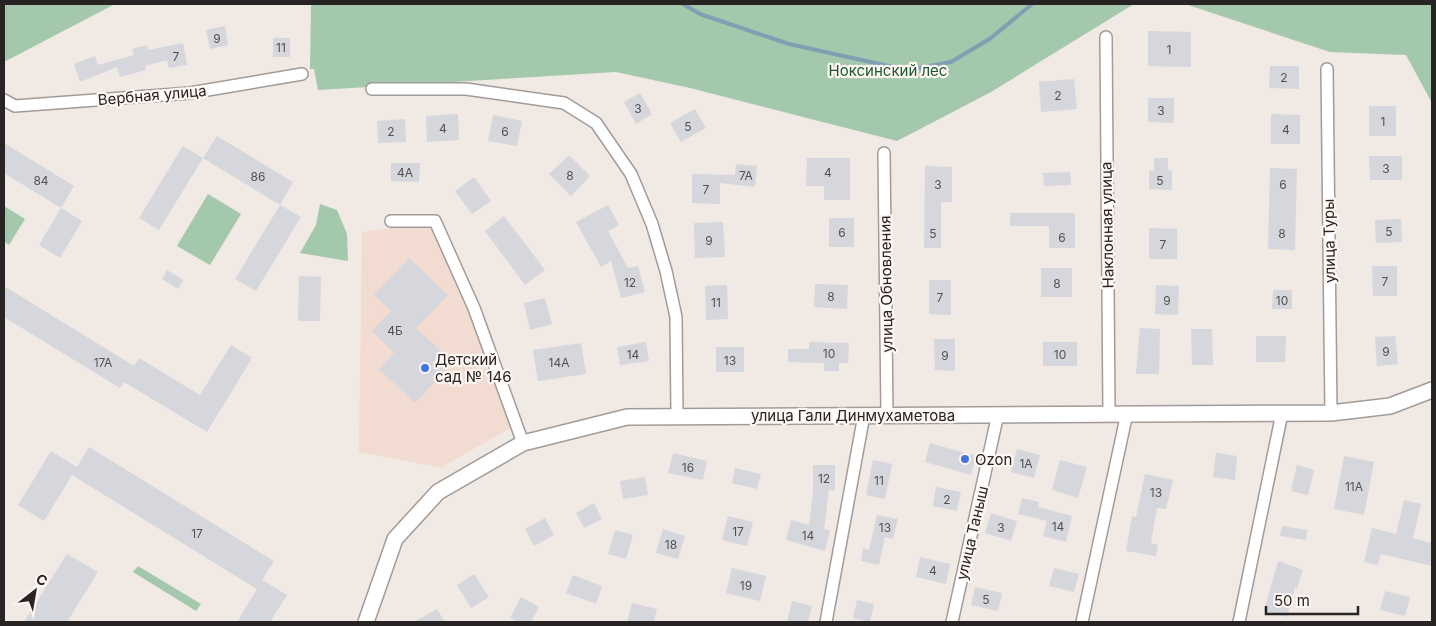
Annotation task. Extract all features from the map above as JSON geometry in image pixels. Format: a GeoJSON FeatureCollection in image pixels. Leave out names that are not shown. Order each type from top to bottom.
{"type":"FeatureCollection","features":[{"type":"Feature","properties":{"kind":"street","name":"Наклонная улица"},"geometry":{"type":"LineString","coordinates":[[1106,37],[1109,413]]}},
{"type":"Feature","properties":{"kind":"street","name":"улица Туры"},"geometry":{"type":"LineString","coordinates":[[1327,69],[1331,413]]}},
{"type":"Feature","properties":{"kind":"street","name":"Вербная улица"},"geometry":{"type":"LineString","coordinates":[[4,100],[15,106],[190,93],[302,74]]}},
{"type":"Feature","properties":{"kind":"street"},"geometry":{"type":"LineString","coordinates":[[372,89],[466,89],[564,103],[596,123],[631,174],[652,224],[666,271],[676,317],[677,416]]}},
{"type":"Feature","properties":{"kind":"street","name":"улица Обновления"},"geometry":{"type":"LineString","coordinates":[[884,153],[887,414]]}},
{"type":"Feature","properties":{"kind":"street"},"geometry":{"type":"LineString","coordinates":[[390,221],[435,221],[474,308],[523,443]]}},
{"type":"Feature","properties":{"kind":"street","name":"улица Гали Динмухаметова"},"geometry":{"type":"LineString","coordinates":[[366,622],[395,539],[438,492],[523,443],[627,416],[1331,413],[1390,406],[1432,390]]}},
{"type":"Feature","properties":{"kind":"street"},"geometry":{"type":"LineString","coordinates":[[1239,622],[1282,412]]}},
{"type":"Feature","properties":{"kind":"street"},"geometry":{"type":"LineString","coordinates":[[1082,622],[1127,413]]}},
{"type":"Feature","properties":{"kind":"street","name":"улица Таныш"},"geometry":{"type":"LineString","coordinates":[[952,622],[998,414]]}},
{"type":"Feature","properties":{"kind":"street"},"geometry":{"type":"LineString","coordinates":[[826,622],[864,415]]}},
{"type":"Feature","properties":{"kind":"shaded area","name":"Детский сад № 146"},"geometry":{"type":"Polygon","coordinates":[[[428,223],[457,277],[512,427],[443,468],[359,452],[362,232],[428,223]]]}},
{"type":"Feature","properties":{"kind":"green space"},"geometry":{"type":"Polygon","coordinates":[[[4,4],[115,4],[4,62],[4,4]]]}},
{"type":"Feature","properties":{"kind":"green space","name":"Ноксинский лес"},"geometry":{"type":"Polygon","coordinates":[[[311,4],[1134,4],[991,92],[897,141],[690,88],[616,72],[318,90],[314,69],[310,69],[311,4]]]}},
{"type":"Feature","properties":{"kind":"green space"},"geometry":{"type":"Polygon","coordinates":[[[1185,4],[1432,4],[1432,103],[1406,55],[1330,52],[1185,4]]]}},
{"type":"Feature","properties":{"kind":"green space"},"geometry":{"type":"Polygon","coordinates":[[[208,194],[241,214],[210,265],[177,246],[208,194]]]}},
{"type":"Feature","properties":{"kind":"green space"},"geometry":{"type":"Polygon","coordinates":[[[320,204],[337,210],[347,234],[348,261],[300,253],[316,225],[320,204]]]}},
{"type":"Feature","properties":{"kind":"green space"},"geometry":{"type":"Polygon","coordinates":[[[4,206],[25,219],[9,245],[4,241],[4,206]]]}},
{"type":"Feature","properties":{"kind":"green space"},"geometry":{"type":"Polygon","coordinates":[[[138,566],[201,604],[196,611],[133,572],[138,566]]]}},
{"type":"Feature","properties":{"kind":"building"},"geometry":{"type":"Polygon","coordinates":[[[225,26],[228,45],[210,49],[206,30],[225,26]]]}},
{"type":"Feature","properties":{"kind":"building"},"geometry":{"type":"Polygon","coordinates":[[[1148,31],[1191,32],[1191,67],[1148,66],[1148,31]]]}},
{"type":"Feature","properties":{"kind":"building"},"geometry":{"type":"Polygon","coordinates":[[[273,38],[290,38],[290,57],[273,57],[273,38]]]}},
{"type":"Feature","properties":{"kind":"building"},"geometry":{"type":"Polygon","coordinates":[[[183,43],[187,65],[169,68],[167,60],[145,66],[146,70],[120,77],[117,67],[80,82],[74,64],[95,56],[98,65],[134,55],[132,49],[147,45],[148,50],[183,43]]]}},
{"type":"Feature","properties":{"kind":"building"},"geometry":{"type":"Polygon","coordinates":[[[1270,66],[1299,66],[1299,89],[1269,88],[1270,66]]]}},
{"type":"Feature","properties":{"kind":"building"},"geometry":{"type":"Polygon","coordinates":[[[1074,79],[1077,109],[1041,112],[1039,82],[1074,79]]]}},
{"type":"Feature","properties":{"kind":"building"},"geometry":{"type":"Polygon","coordinates":[[[640,93],[652,114],[636,124],[624,102],[640,93]]]}},
{"type":"Feature","properties":{"kind":"building"},"geometry":{"type":"Polygon","coordinates":[[[1148,98],[1174,98],[1174,123],[1148,122],[1148,98]]]}},
{"type":"Feature","properties":{"kind":"building"},"geometry":{"type":"Polygon","coordinates":[[[1369,106],[1396,106],[1396,136],[1369,136],[1369,106]]]}},
{"type":"Feature","properties":{"kind":"building"},"geometry":{"type":"Polygon","coordinates":[[[695,109],[706,128],[681,142],[670,123],[695,109]]]}},
{"type":"Feature","properties":{"kind":"building"},"geometry":{"type":"Polygon","coordinates":[[[458,114],[459,140],[427,142],[426,116],[458,114]]]}},
{"type":"Feature","properties":{"kind":"building"},"geometry":{"type":"Polygon","coordinates":[[[1271,114],[1300,115],[1300,144],[1271,144],[1271,114]]]}},
{"type":"Feature","properties":{"kind":"building"},"geometry":{"type":"Polygon","coordinates":[[[493,115],[522,121],[517,146],[488,141],[493,115]]]}},
{"type":"Feature","properties":{"kind":"building"},"geometry":{"type":"Polygon","coordinates":[[[405,119],[406,142],[378,143],[377,121],[405,119]]]}},
{"type":"Feature","properties":{"kind":"building"},"geometry":{"type":"Polygon","coordinates":[[[217,136],[293,182],[280,205],[203,158],[217,136]]]}},
{"type":"Feature","properties":{"kind":"building"},"geometry":{"type":"Polygon","coordinates":[[[4,143],[74,186],[61,208],[4,173],[4,143]]]}},
{"type":"Feature","properties":{"kind":"building"},"geometry":{"type":"Polygon","coordinates":[[[183,146],[203,158],[159,230],[139,218],[183,146]]]}},
{"type":"Feature","properties":{"kind":"building"},"geometry":{"type":"Polygon","coordinates":[[[569,155],[590,176],[571,196],[549,174],[569,155]]]}},
{"type":"Feature","properties":{"kind":"building"},"geometry":{"type":"Polygon","coordinates":[[[1369,156],[1402,156],[1402,180],[1370,180],[1369,156]]]}},
{"type":"Feature","properties":{"kind":"building"},"geometry":{"type":"Polygon","coordinates":[[[807,158],[850,158],[850,200],[824,200],[824,186],[806,186],[807,158]]]}},
{"type":"Feature","properties":{"kind":"building"},"geometry":{"type":"Polygon","coordinates":[[[1154,158],[1168,158],[1168,170],[1172,171],[1172,190],[1149,189],[1149,171],[1154,171],[1154,158]]]}},
{"type":"Feature","properties":{"kind":"building"},"geometry":{"type":"Polygon","coordinates":[[[391,163],[420,163],[419,182],[391,181],[391,163]]]}},
{"type":"Feature","properties":{"kind":"building"},"geometry":{"type":"Polygon","coordinates":[[[736,164],[757,166],[755,187],[720,183],[720,204],[692,203],[692,174],[735,175],[736,164]]]}},
{"type":"Feature","properties":{"kind":"building"},"geometry":{"type":"Polygon","coordinates":[[[925,166],[952,167],[952,202],[941,202],[941,248],[924,248],[925,166]]]}},
{"type":"Feature","properties":{"kind":"building"},"geometry":{"type":"Polygon","coordinates":[[[1270,168],[1297,169],[1295,250],[1268,249],[1270,168]]]}},
{"type":"Feature","properties":{"kind":"building"},"geometry":{"type":"Polygon","coordinates":[[[1070,172],[1071,185],[1044,186],[1043,173],[1070,172]]]}},
{"type":"Feature","properties":{"kind":"building"},"geometry":{"type":"Polygon","coordinates":[[[474,177],[491,201],[472,214],[455,191],[474,177]]]}},
{"type":"Feature","properties":{"kind":"building"},"geometry":{"type":"Polygon","coordinates":[[[280,205],[301,217],[256,291],[235,279],[280,205]]]}},
{"type":"Feature","properties":{"kind":"building"},"geometry":{"type":"Polygon","coordinates":[[[608,205],[619,225],[608,231],[628,268],[638,266],[645,292],[621,298],[611,261],[601,267],[576,222],[608,205]]]}},
{"type":"Feature","properties":{"kind":"building"},"geometry":{"type":"Polygon","coordinates":[[[61,208],[82,221],[60,258],[39,245],[61,208]]]}},
{"type":"Feature","properties":{"kind":"building"},"geometry":{"type":"Polygon","coordinates":[[[1010,213],[1075,213],[1075,248],[1049,248],[1049,226],[1010,226],[1010,213]]]}},
{"type":"Feature","properties":{"kind":"building"},"geometry":{"type":"Polygon","coordinates":[[[504,216],[545,270],[525,285],[485,231],[504,216]]]}},
{"type":"Feature","properties":{"kind":"building"},"geometry":{"type":"Polygon","coordinates":[[[829,218],[854,218],[854,247],[829,247],[829,218]]]}},
{"type":"Feature","properties":{"kind":"building"},"geometry":{"type":"Polygon","coordinates":[[[1401,219],[1402,242],[1376,243],[1375,220],[1401,219]]]}},
{"type":"Feature","properties":{"kind":"building"},"geometry":{"type":"Polygon","coordinates":[[[723,222],[725,257],[695,258],[694,223],[723,222]]]}},
{"type":"Feature","properties":{"kind":"building"},"geometry":{"type":"Polygon","coordinates":[[[1149,228],[1177,229],[1177,259],[1149,259],[1149,228]]]}},
{"type":"Feature","properties":{"kind":"building"},"geometry":{"type":"Polygon","coordinates":[[[409,258],[448,295],[416,328],[453,362],[415,403],[379,369],[394,353],[372,331],[391,311],[374,295],[409,258]]]}},
{"type":"Feature","properties":{"kind":"building"},"geometry":{"type":"Polygon","coordinates":[[[1372,266],[1397,266],[1397,296],[1373,296],[1372,266]]]}},
{"type":"Feature","properties":{"kind":"building"},"geometry":{"type":"Polygon","coordinates":[[[1041,268],[1072,268],[1072,297],[1041,297],[1041,268]]]}},
{"type":"Feature","properties":{"kind":"building"},"geometry":{"type":"Polygon","coordinates":[[[167,270],[183,280],[178,289],[162,279],[167,270]]]}},
{"type":"Feature","properties":{"kind":"building"},"geometry":{"type":"Polygon","coordinates":[[[299,276],[321,277],[320,321],[298,321],[299,276]]]}},
{"type":"Feature","properties":{"kind":"building"},"geometry":{"type":"Polygon","coordinates":[[[929,280],[951,280],[951,315],[929,314],[929,280]]]}},
{"type":"Feature","properties":{"kind":"building"},"geometry":{"type":"Polygon","coordinates":[[[815,284],[848,285],[847,309],[814,307],[815,284]]]}},
{"type":"Feature","properties":{"kind":"building"},"geometry":{"type":"Polygon","coordinates":[[[727,285],[728,319],[706,320],[705,286],[727,285]]]}},
{"type":"Feature","properties":{"kind":"building"},"geometry":{"type":"Polygon","coordinates":[[[1156,285],[1179,286],[1178,315],[1155,314],[1156,285]]]}},
{"type":"Feature","properties":{"kind":"building"},"geometry":{"type":"Polygon","coordinates":[[[4,286],[134,366],[139,358],[200,395],[231,345],[252,358],[207,432],[124,382],[120,388],[4,317],[4,286]]]}},
{"type":"Feature","properties":{"kind":"building"},"geometry":{"type":"Polygon","coordinates":[[[1273,290],[1292,290],[1292,309],[1272,309],[1273,290]]]}},
{"type":"Feature","properties":{"kind":"building"},"geometry":{"type":"Polygon","coordinates":[[[545,298],[552,324],[530,330],[524,303],[545,298]]]}},
{"type":"Feature","properties":{"kind":"building"},"geometry":{"type":"Polygon","coordinates":[[[1140,328],[1160,329],[1159,374],[1136,374],[1140,328]]]}},
{"type":"Feature","properties":{"kind":"building"},"geometry":{"type":"Polygon","coordinates":[[[1191,329],[1212,329],[1213,365],[1192,365],[1191,329]]]}},
{"type":"Feature","properties":{"kind":"building"},"geometry":{"type":"Polygon","coordinates":[[[1256,336],[1286,336],[1285,362],[1256,362],[1256,336]]]}},
{"type":"Feature","properties":{"kind":"building"},"geometry":{"type":"Polygon","coordinates":[[[1395,336],[1398,364],[1377,366],[1375,337],[1395,336]]]}},
{"type":"Feature","properties":{"kind":"building"},"geometry":{"type":"Polygon","coordinates":[[[934,339],[955,339],[955,371],[935,370],[934,339]]]}},
{"type":"Feature","properties":{"kind":"building"},"geometry":{"type":"Polygon","coordinates":[[[646,342],[649,361],[620,365],[617,347],[646,342]]]}},
{"type":"Feature","properties":{"kind":"building"},"geometry":{"type":"Polygon","coordinates":[[[809,342],[849,343],[848,363],[839,363],[839,371],[824,371],[824,363],[788,362],[788,349],[809,349],[809,342]]]}},
{"type":"Feature","properties":{"kind":"building"},"geometry":{"type":"Polygon","coordinates":[[[1043,342],[1077,342],[1077,366],[1043,366],[1043,342]]]}},
{"type":"Feature","properties":{"kind":"building"},"geometry":{"type":"Polygon","coordinates":[[[581,343],[586,374],[538,381],[533,350],[581,343]]]}},
{"type":"Feature","properties":{"kind":"building"},"geometry":{"type":"Polygon","coordinates":[[[716,347],[744,347],[744,372],[716,372],[716,347]]]}},
{"type":"Feature","properties":{"kind":"building"},"geometry":{"type":"Polygon","coordinates":[[[930,443],[976,456],[971,475],[925,462],[930,443]]]}},
{"type":"Feature","properties":{"kind":"building"},"geometry":{"type":"Polygon","coordinates":[[[89,447],[274,561],[262,580],[287,595],[270,622],[237,622],[257,589],[72,475],[44,521],[18,505],[51,451],[77,467],[89,447]]]}},
{"type":"Feature","properties":{"kind":"building"},"geometry":{"type":"Polygon","coordinates":[[[1017,449],[1040,455],[1034,478],[1011,472],[1017,449]]]}},
{"type":"Feature","properties":{"kind":"building"},"geometry":{"type":"Polygon","coordinates":[[[673,453],[707,461],[703,480],[668,473],[673,453]]]}},
{"type":"Feature","properties":{"kind":"building"},"geometry":{"type":"Polygon","coordinates":[[[1216,453],[1237,456],[1235,480],[1213,477],[1216,453]]]}},
{"type":"Feature","properties":{"kind":"building"},"geometry":{"type":"Polygon","coordinates":[[[1344,456],[1374,462],[1364,515],[1334,509],[1344,456]]]}},
{"type":"Feature","properties":{"kind":"building"},"geometry":{"type":"Polygon","coordinates":[[[873,460],[892,464],[885,499],[866,495],[873,460]]]}},
{"type":"Feature","properties":{"kind":"building"},"geometry":{"type":"Polygon","coordinates":[[[1060,460],[1087,467],[1078,498],[1052,490],[1060,460]]]}},
{"type":"Feature","properties":{"kind":"building"},"geometry":{"type":"Polygon","coordinates":[[[813,465],[835,465],[835,490],[829,490],[824,529],[830,530],[825,551],[786,540],[791,520],[809,525],[813,493],[813,465]]]}},
{"type":"Feature","properties":{"kind":"building"},"geometry":{"type":"Polygon","coordinates":[[[1297,465],[1314,470],[1308,495],[1291,491],[1297,465]]]}},
{"type":"Feature","properties":{"kind":"building"},"geometry":{"type":"Polygon","coordinates":[[[735,468],[761,474],[757,489],[732,483],[735,468]]]}},
{"type":"Feature","properties":{"kind":"building"},"geometry":{"type":"Polygon","coordinates":[[[1145,474],[1173,480],[1166,509],[1157,508],[1151,543],[1158,545],[1156,556],[1126,551],[1132,516],[1136,517],[1145,474]]]}},
{"type":"Feature","properties":{"kind":"building"},"geometry":{"type":"Polygon","coordinates":[[[645,477],[648,495],[623,499],[620,481],[645,477]]]}},
{"type":"Feature","properties":{"kind":"building"},"geometry":{"type":"Polygon","coordinates":[[[936,487],[961,492],[957,511],[933,506],[936,487]]]}},
{"type":"Feature","properties":{"kind":"building"},"geometry":{"type":"Polygon","coordinates":[[[1022,498],[1039,502],[1038,507],[1072,516],[1066,542],[1043,536],[1047,521],[1018,514],[1022,498]]]}},
{"type":"Feature","properties":{"kind":"building"},"geometry":{"type":"Polygon","coordinates":[[[1404,500],[1421,504],[1413,538],[1432,543],[1432,566],[1381,554],[1378,565],[1364,562],[1372,528],[1396,534],[1404,500]]]}},
{"type":"Feature","properties":{"kind":"building"},"geometry":{"type":"Polygon","coordinates":[[[594,503],[602,519],[584,528],[576,513],[594,503]]]}},
{"type":"Feature","properties":{"kind":"building"},"geometry":{"type":"Polygon","coordinates":[[[991,513],[1017,521],[1011,541],[985,533],[991,513]]]}},
{"type":"Feature","properties":{"kind":"building"},"geometry":{"type":"Polygon","coordinates":[[[877,515],[898,519],[893,539],[885,537],[879,565],[861,561],[863,548],[869,550],[877,515]]]}},
{"type":"Feature","properties":{"kind":"building"},"geometry":{"type":"Polygon","coordinates":[[[728,516],[753,522],[747,546],[722,540],[728,516]]]}},
{"type":"Feature","properties":{"kind":"building"},"geometry":{"type":"Polygon","coordinates":[[[545,518],[554,535],[534,546],[525,529],[545,518]]]}},
{"type":"Feature","properties":{"kind":"building"},"geometry":{"type":"Polygon","coordinates":[[[1282,526],[1307,530],[1306,540],[1280,536],[1282,526]]]}},
{"type":"Feature","properties":{"kind":"building"},"geometry":{"type":"Polygon","coordinates":[[[663,529],[685,536],[678,559],[656,553],[663,529]]]}},
{"type":"Feature","properties":{"kind":"building"},"geometry":{"type":"Polygon","coordinates":[[[615,530],[633,535],[626,559],[608,554],[615,530]]]}},
{"type":"Feature","properties":{"kind":"building"},"geometry":{"type":"Polygon","coordinates":[[[67,554],[98,572],[67,622],[24,622],[67,554]]]}},
{"type":"Feature","properties":{"kind":"building"},"geometry":{"type":"Polygon","coordinates":[[[920,557],[950,564],[946,584],[916,577],[920,557]]]}},
{"type":"Feature","properties":{"kind":"building"},"geometry":{"type":"Polygon","coordinates":[[[1278,561],[1303,570],[1297,588],[1295,587],[1287,617],[1264,611],[1278,561]]]}},
{"type":"Feature","properties":{"kind":"building"},"geometry":{"type":"Polygon","coordinates":[[[732,568],[766,576],[760,601],[726,593],[732,568]]]}},
{"type":"Feature","properties":{"kind":"building"},"geometry":{"type":"Polygon","coordinates":[[[1054,568],[1079,574],[1074,592],[1049,586],[1054,568]]]}},
{"type":"Feature","properties":{"kind":"building"},"geometry":{"type":"Polygon","coordinates":[[[474,574],[489,597],[471,608],[457,585],[474,574]]]}},
{"type":"Feature","properties":{"kind":"building"},"geometry":{"type":"Polygon","coordinates":[[[573,575],[602,586],[596,604],[566,593],[573,575]]]}},
{"type":"Feature","properties":{"kind":"building"},"geometry":{"type":"Polygon","coordinates":[[[975,587],[1002,593],[998,611],[971,605],[975,587]]]}},
{"type":"Feature","properties":{"kind":"building"},"geometry":{"type":"Polygon","coordinates":[[[1385,591],[1410,597],[1405,616],[1380,610],[1385,591]]]}},
{"type":"Feature","properties":{"kind":"building"},"geometry":{"type":"Polygon","coordinates":[[[521,597],[539,607],[531,622],[518,622],[510,618],[521,597]]]}},
{"type":"Feature","properties":{"kind":"building"},"geometry":{"type":"Polygon","coordinates":[[[857,600],[874,604],[870,622],[853,618],[857,600]]]}},
{"type":"Feature","properties":{"kind":"building"},"geometry":{"type":"Polygon","coordinates":[[[792,601],[812,606],[808,622],[787,622],[792,601]]]}},
{"type":"Feature","properties":{"kind":"building"},"geometry":{"type":"Polygon","coordinates":[[[632,603],[657,609],[654,622],[627,622],[632,603]]]}},
{"type":"Feature","properties":{"kind":"building"},"geometry":{"type":"Polygon","coordinates":[[[437,609],[445,622],[414,622],[437,609]]]}},
{"type":"Feature","properties":{"kind":"waterway"},"geometry":{"type":"LineString","coordinates":[[683,4],[700,14],[789,44],[907,70],[951,62],[991,38],[1032,4]]}},
{"type":"Feature","properties":{"kind":"place","name":"Детский сад № 146"},"geometry":{"type":"Point","coordinates":[425,368]}},
{"type":"Feature","properties":{"kind":"place","name":"Ozon"},"geometry":{"type":"Point","coordinates":[965,459]}}]}
